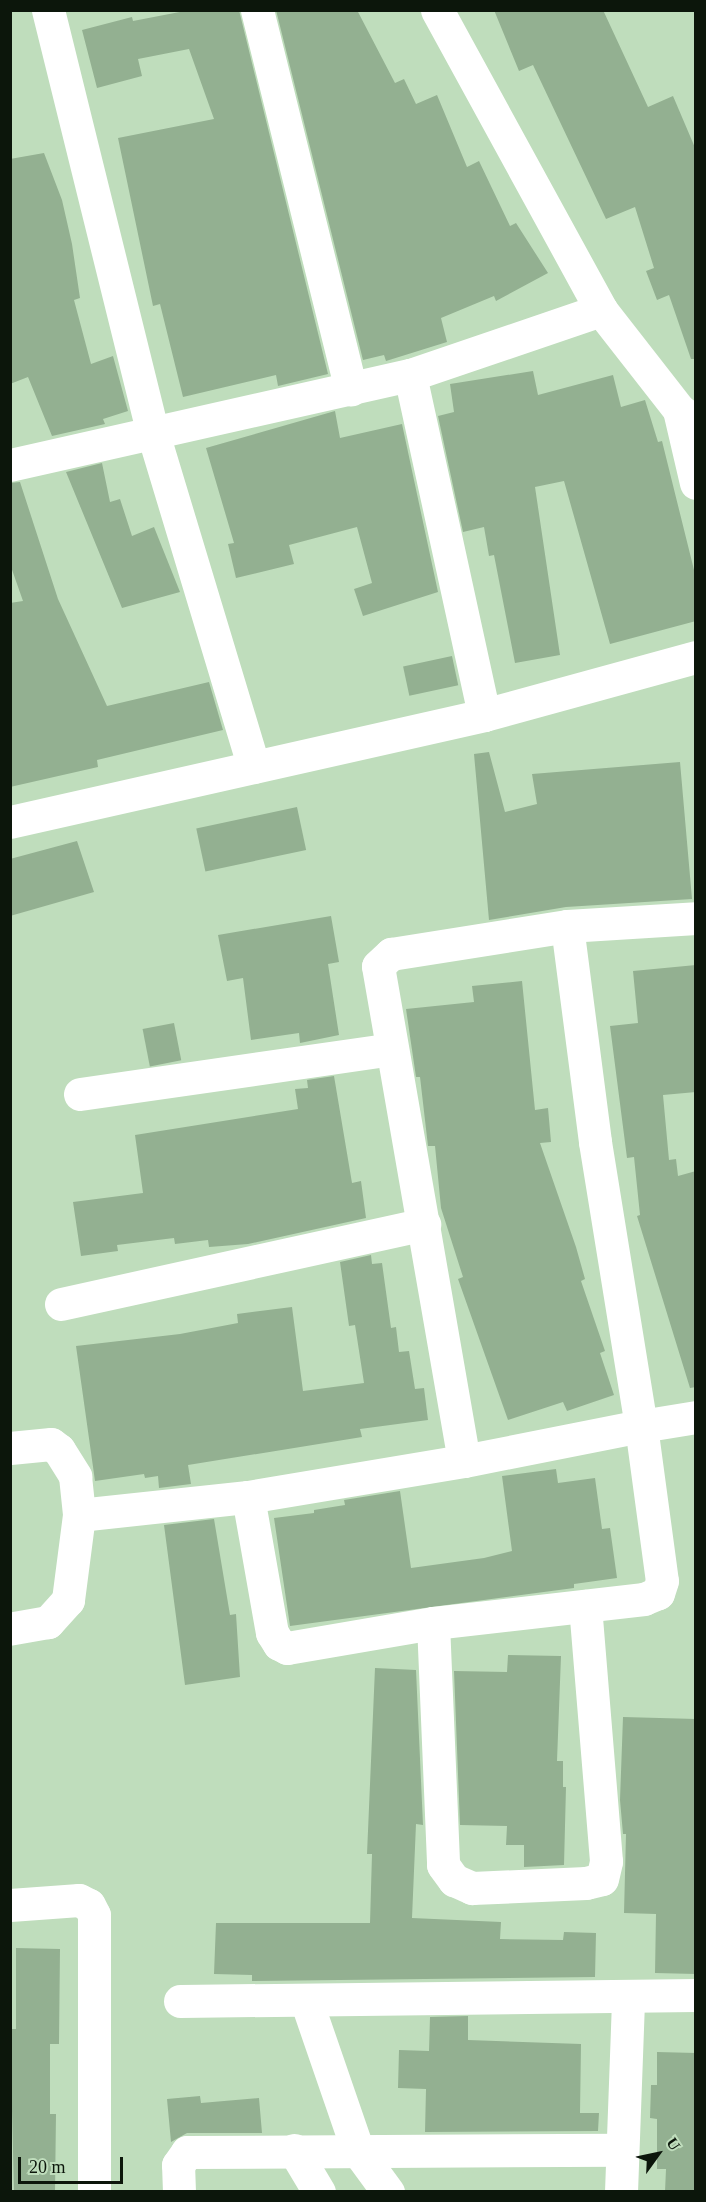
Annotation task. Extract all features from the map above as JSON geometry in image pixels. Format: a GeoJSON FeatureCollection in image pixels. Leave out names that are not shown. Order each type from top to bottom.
{"type":"FeatureCollection","features":[{"type":"Feature","properties":{"kind":"street"},"geometry":{"type":"LineString","coordinates":[[48,10],[152,430],[254,767]]}},
{"type":"Feature","properties":{"kind":"street"},"geometry":{"type":"LineString","coordinates":[[257,10],[351,390]]}},
{"type":"Feature","properties":{"kind":"street"},"geometry":{"type":"LineString","coordinates":[[437,10],[601,310],[687,416],[696,483]]}},
{"type":"Feature","properties":{"kind":"street"},"geometry":{"type":"LineString","coordinates":[[10,465],[152,430],[351,390],[411,375],[601,310]]}},
{"type":"Feature","properties":{"kind":"street"},"geometry":{"type":"LineString","coordinates":[[411,375],[484,715]]}},
{"type":"Feature","properties":{"kind":"street"},"geometry":{"type":"LineString","coordinates":[[10,822],[484,715],[696,657]]}},
{"type":"Feature","properties":{"kind":"street"},"geometry":{"type":"LineString","coordinates":[[464,1461],[424,1224],[377,979],[378,966],[391,954],[567,926],[696,918]]}},
{"type":"Feature","properties":{"kind":"street"},"geometry":{"type":"LineString","coordinates":[[248,1497],[272,1633],[279,1644],[287,1648],[433,1623],[644,1599],[658,1593],[662,1581],[641,1426],[595,1142],[567,926]]}},
{"type":"Feature","properties":{"kind":"street"},"geometry":{"type":"LineString","coordinates":[[80,1094],[391,1049]]}},
{"type":"Feature","properties":{"kind":"street"},"geometry":{"type":"LineString","coordinates":[[61,1304],[424,1224]]}},
{"type":"Feature","properties":{"kind":"street"},"geometry":{"type":"LineString","coordinates":[[79,1515],[248,1497],[464,1461],[696,1417]]}},
{"type":"Feature","properties":{"kind":"street"},"geometry":{"type":"LineString","coordinates":[[10,1448],[51,1444],[58,1450],[75,1476],[79,1515],[68,1600],[48,1622],[10,1629]]}},
{"type":"Feature","properties":{"kind":"street"},"geometry":{"type":"LineString","coordinates":[[433,1623],[443,1865],[454,1880],[472,1888],[586,1883],[602,1879],[606,1861],[585,1606]]}},
{"type":"Feature","properties":{"kind":"street"},"geometry":{"type":"LineString","coordinates":[[10,1905],[79,1900],[89,1905],[94,1915],[94,2192]]}},
{"type":"Feature","properties":{"kind":"street"},"geometry":{"type":"LineString","coordinates":[[180,2001],[307,2002],[696,1995]]}},
{"type":"Feature","properties":{"kind":"street"},"geometry":{"type":"LineString","coordinates":[[621,2192],[620,2150],[628,1998]]}},
{"type":"Feature","properties":{"kind":"street"},"geometry":{"type":"LineString","coordinates":[[307,2002],[358,2151],[388,2192]]}},
{"type":"Feature","properties":{"kind":"street"},"geometry":{"type":"LineString","coordinates":[[294,2150],[319,2192]]}},
{"type":"Feature","properties":{"kind":"street"},"geometry":{"type":"LineString","coordinates":[[179,2192],[178,2165],[187,2152],[620,2150]]}},
{"type":"Feature","properties":{"kind":"building"},"geometry":{"type":"Polygon","coordinates":[[[190,10],[239,10],[328,374],[278,386],[276,375],[183,397],[160,304],[153,306],[118,138],[214,119],[189,49],[138,59],[142,76],[97,88],[82,30],[132,17],[133,21],[190,10]]]}},
{"type":"Feature","properties":{"kind":"building"},"geometry":{"type":"Polygon","coordinates":[[[276,10],[357,10],[395,83],[404,79],[416,104],[437,95],[467,167],[479,161],[510,226],[516,223],[548,273],[496,301],[494,296],[441,318],[447,342],[386,361],[384,355],[363,360],[276,10]]]}},
{"type":"Feature","properties":{"kind":"building"},"geometry":{"type":"Polygon","coordinates":[[[494,10],[603,10],[648,107],[673,96],[696,150],[696,359],[691,359],[669,295],[657,300],[646,271],[654,268],[635,207],[606,219],[533,65],[519,71],[494,10]]]}},
{"type":"Feature","properties":{"kind":"building"},"geometry":{"type":"Polygon","coordinates":[[[44,153],[62,200],[72,244],[80,298],[74,300],[91,364],[113,356],[128,411],[103,419],[105,424],[52,436],[28,377],[10,384],[10,159],[44,153]]]}},
{"type":"Feature","properties":{"kind":"building"},"geometry":{"type":"Polygon","coordinates":[[[533,371],[538,395],[613,375],[621,407],[645,400],[658,442],[662,441],[696,578],[696,621],[610,644],[564,481],[535,487],[560,655],[515,663],[494,555],[489,556],[484,527],[463,532],[438,416],[454,412],[450,384],[533,371]]]}},
{"type":"Feature","properties":{"kind":"building"},"geometry":{"type":"Polygon","coordinates":[[[335,411],[340,438],[402,424],[438,592],[363,616],[354,589],[372,583],[357,527],[289,545],[294,564],[236,578],[228,544],[234,543],[206,448],[335,411]]]}},
{"type":"Feature","properties":{"kind":"building"},"geometry":{"type":"Polygon","coordinates":[[[102,463],[110,502],[120,499],[132,536],[154,527],[180,592],[122,608],[66,472],[102,463]]]}},
{"type":"Feature","properties":{"kind":"building"},"geometry":{"type":"Polygon","coordinates":[[[20,482],[58,599],[107,706],[209,682],[223,730],[97,760],[98,767],[10,787],[10,603],[23,601],[10,564],[10,483],[20,482]]]}},
{"type":"Feature","properties":{"kind":"building"},"geometry":{"type":"Polygon","coordinates":[[[452,656],[458,685],[409,696],[403,666],[452,656]]]}},
{"type":"Feature","properties":{"kind":"building"},"geometry":{"type":"Polygon","coordinates":[[[489,752],[505,812],[537,804],[532,774],[680,762],[692,899],[566,907],[489,920],[474,754],[489,752]]]}},
{"type":"Feature","properties":{"kind":"building"},"geometry":{"type":"Polygon","coordinates":[[[297,807],[306,850],[205,871],[196,828],[297,807]]]}},
{"type":"Feature","properties":{"kind":"building"},"geometry":{"type":"Polygon","coordinates":[[[77,841],[94,892],[10,916],[10,859],[77,841]]]}},
{"type":"Feature","properties":{"kind":"building"},"geometry":{"type":"Polygon","coordinates":[[[331,916],[339,962],[328,964],[339,1035],[300,1043],[299,1033],[251,1040],[243,978],[227,981],[218,935],[331,916]]]}},
{"type":"Feature","properties":{"kind":"building"},"geometry":{"type":"Polygon","coordinates":[[[696,965],[696,1092],[663,1095],[669,1160],[676,1159],[678,1176],[696,1171],[696,1387],[690,1388],[637,1216],[640,1215],[634,1157],[627,1158],[610,1026],[638,1023],[633,971],[696,965]]]}},
{"type":"Feature","properties":{"kind":"building"},"geometry":{"type":"Polygon","coordinates":[[[522,981],[535,1110],[548,1108],[551,1142],[540,1143],[576,1247],[585,1279],[581,1281],[605,1351],[600,1353],[614,1395],[567,1411],[563,1402],[508,1420],[458,1279],[463,1277],[441,1208],[435,1146],[428,1146],[420,1077],[416,1077],[406,1009],[474,1002],[472,986],[522,981]]]}},
{"type":"Feature","properties":{"kind":"building"},"geometry":{"type":"Polygon","coordinates":[[[174,1023],[181,1060],[150,1066],[143,1029],[174,1023]]]}},
{"type":"Feature","properties":{"kind":"building"},"geometry":{"type":"Polygon","coordinates":[[[334,1076],[352,1183],[361,1181],[366,1218],[248,1244],[209,1247],[208,1240],[175,1244],[174,1238],[117,1245],[118,1251],[81,1256],[73,1202],[143,1193],[135,1135],[298,1109],[295,1089],[308,1088],[307,1080],[334,1076]]]}},
{"type":"Feature","properties":{"kind":"building"},"geometry":{"type":"Polygon","coordinates":[[[371,1255],[372,1264],[382,1263],[391,1328],[396,1327],[399,1352],[409,1351],[415,1389],[424,1388],[428,1420],[360,1429],[362,1437],[188,1465],[191,1484],[159,1488],[158,1476],[145,1478],[144,1474],[95,1481],[76,1346],[180,1334],[238,1323],[237,1314],[292,1307],[303,1391],[364,1383],[355,1325],[349,1326],[340,1262],[371,1255]]]}},
{"type":"Feature","properties":{"kind":"building"},"geometry":{"type":"Polygon","coordinates":[[[556,1469],[558,1483],[595,1478],[602,1529],[610,1528],[617,1578],[574,1584],[574,1588],[290,1626],[274,1518],[314,1513],[314,1510],[345,1505],[344,1500],[400,1491],[411,1568],[484,1558],[512,1551],[502,1476],[556,1469]]]}},
{"type":"Feature","properties":{"kind":"building"},"geometry":{"type":"Polygon","coordinates":[[[214,1519],[230,1615],[236,1614],[240,1677],[185,1685],[164,1525],[214,1519]]]}},
{"type":"Feature","properties":{"kind":"building"},"geometry":{"type":"Polygon","coordinates":[[[508,1655],[561,1656],[557,1761],[563,1761],[563,1787],[566,1787],[564,1865],[524,1867],[524,1845],[506,1845],[507,1826],[460,1825],[454,1671],[507,1672],[508,1655]]]}},
{"type":"Feature","properties":{"kind":"building"},"geometry":{"type":"Polygon","coordinates":[[[375,1668],[416,1670],[423,1825],[416,1824],[412,1918],[501,1922],[500,1939],[563,1940],[564,1932],[596,1933],[595,1977],[252,1981],[252,1975],[214,1974],[216,1923],[370,1923],[372,1854],[367,1854],[375,1668]]]}},
{"type":"Feature","properties":{"kind":"building"},"geometry":{"type":"Polygon","coordinates":[[[623,1717],[696,1719],[696,1974],[655,1973],[656,1914],[624,1913],[626,1834],[623,1834],[620,1800],[623,1717]]]}},
{"type":"Feature","properties":{"kind":"building"},"geometry":{"type":"Polygon","coordinates":[[[16,1948],[60,1949],[59,2044],[50,2044],[50,2114],[56,2114],[55,2192],[14,2192],[10,2029],[16,2029],[16,1948]]]}},
{"type":"Feature","properties":{"kind":"building"},"geometry":{"type":"Polygon","coordinates":[[[468,2016],[468,2040],[581,2044],[580,2113],[599,2113],[598,2131],[425,2132],[426,2089],[398,2088],[399,2050],[429,2051],[430,2017],[468,2016]]]}},
{"type":"Feature","properties":{"kind":"building"},"geometry":{"type":"Polygon","coordinates":[[[657,2052],[696,2053],[696,2192],[665,2192],[666,2169],[657,2169],[657,2119],[650,2118],[651,2085],[657,2085],[657,2052]]]}},
{"type":"Feature","properties":{"kind":"building"},"geometry":{"type":"Polygon","coordinates":[[[200,2096],[201,2103],[259,2098],[262,2133],[187,2133],[171,2142],[167,2099],[200,2096]]]}}]}
